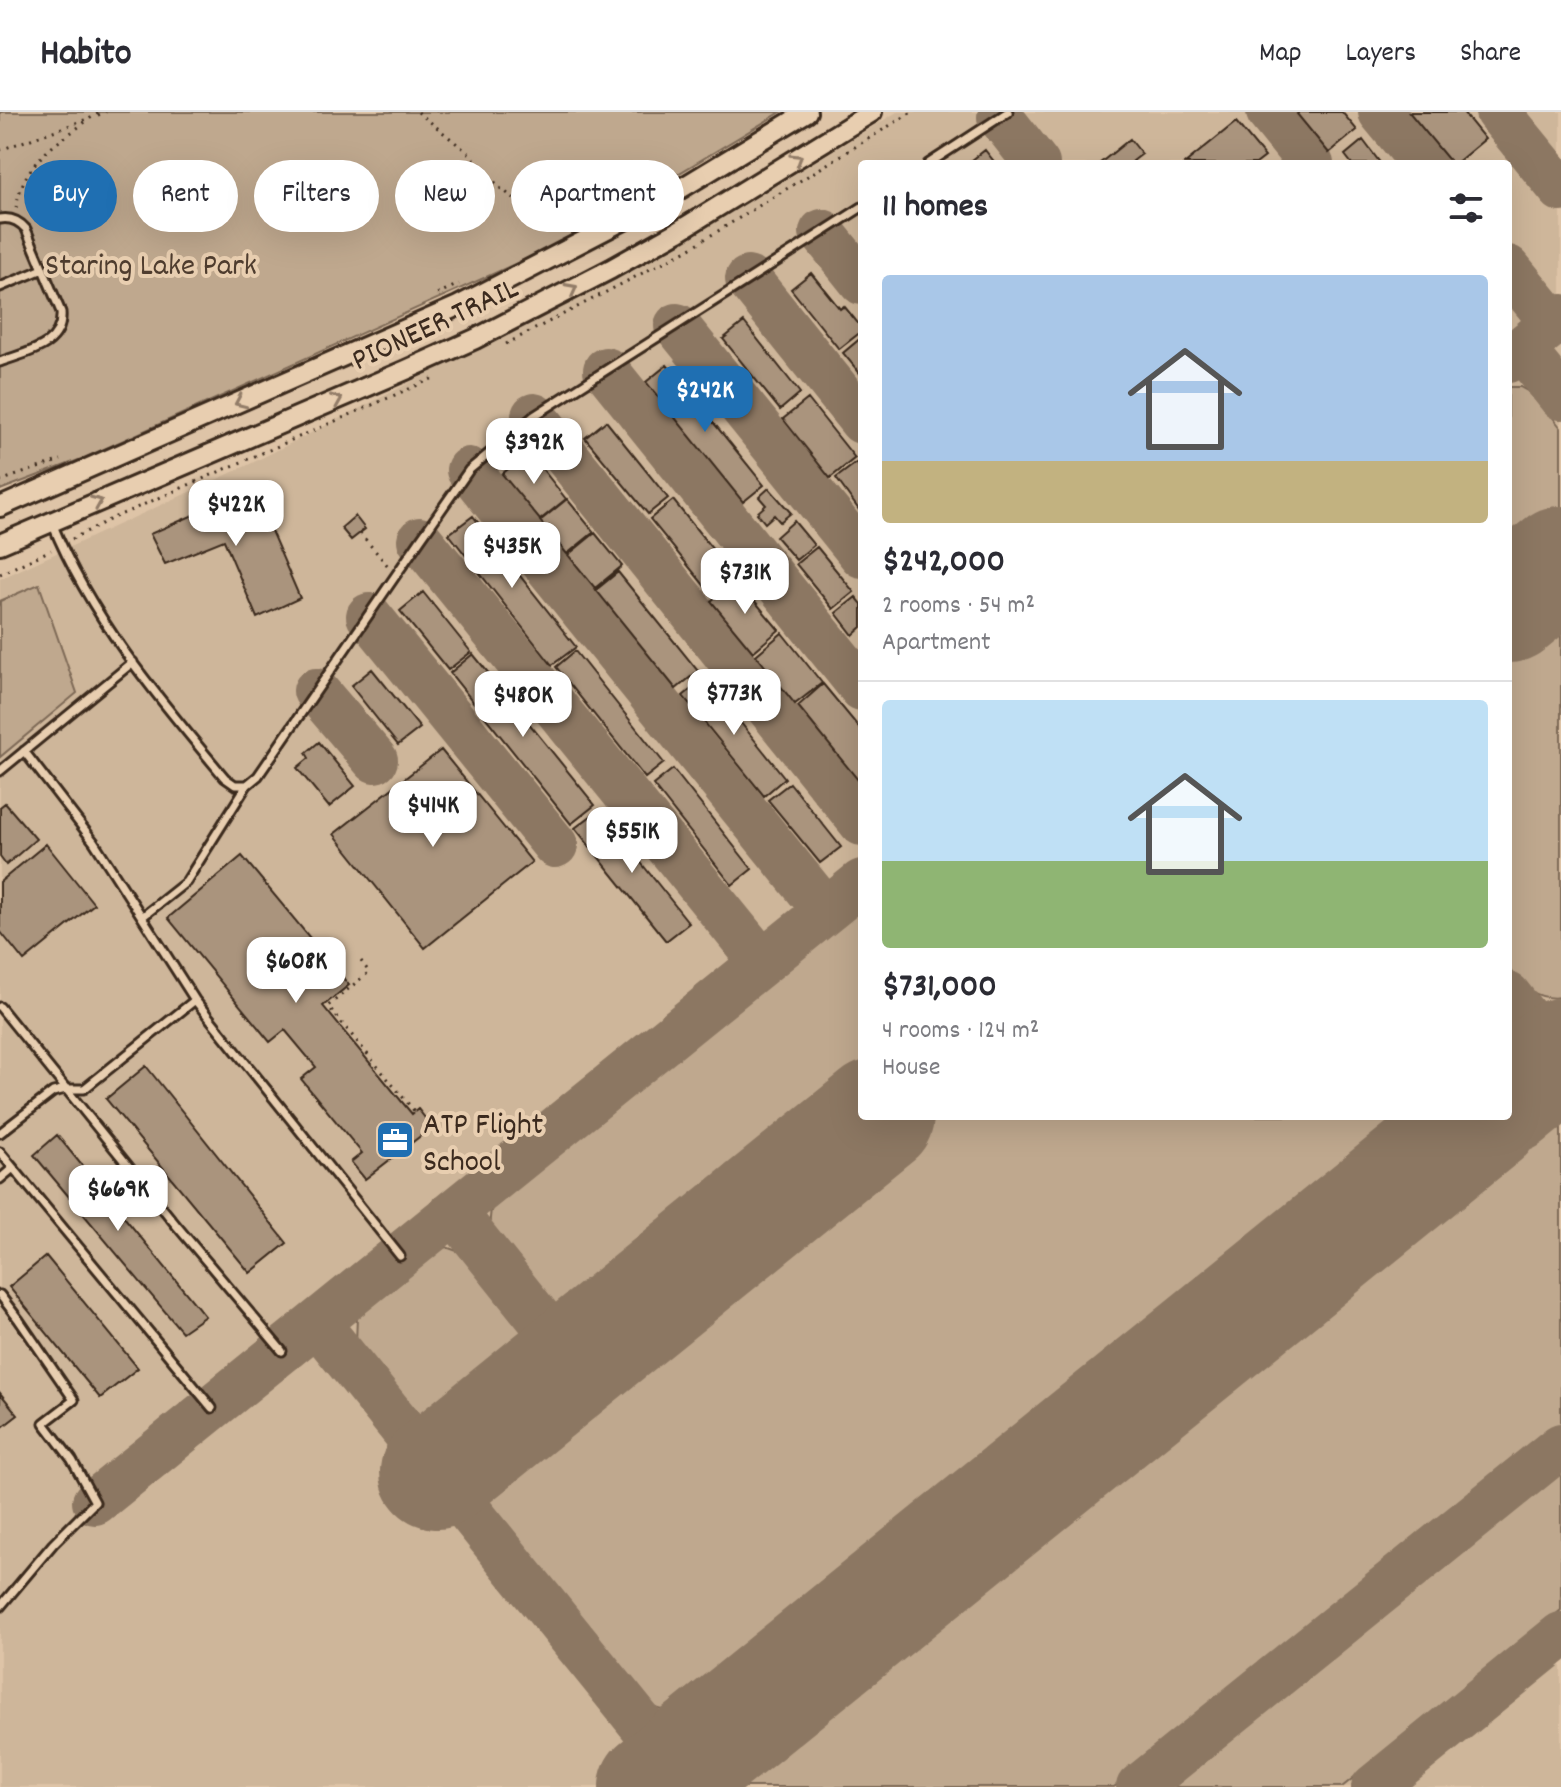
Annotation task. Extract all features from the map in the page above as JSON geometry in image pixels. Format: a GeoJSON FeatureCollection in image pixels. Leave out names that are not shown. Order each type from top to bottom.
{"type":"FeatureCollection","features":[{"type":"Feature","properties":{"kind":"main road","name":"PIONEER TRAIL"},"geometry":{"type":"LineString","coordinates":[[0,507],[472,299],[657,203],[807,112]]}},
{"type":"Feature","properties":{"kind":"main road","name":"PIONEER TRAIL"},"geometry":{"type":"LineString","coordinates":[[0,544],[475,339],[677,232],[872,112]]}},
{"type":"Feature","properties":{"kind":"lane"},"geometry":{"type":"LineString","coordinates":[[934,160],[1008,112]]}},
{"type":"Feature","properties":{"kind":"lane"},"geometry":{"type":"LineString","coordinates":[[142,917],[186,882],[247,785],[258,776],[469,470],[534,416],[858,210]]}},
{"type":"Feature","properties":{"kind":"lane"},"geometry":{"type":"LineString","coordinates":[[0,219],[14,220],[26,229],[62,321],[55,338],[47,345],[0,362]]}},
{"type":"Feature","properties":{"kind":"lane"},"geometry":{"type":"LineString","coordinates":[[0,287],[43,269]]}},
{"type":"Feature","properties":{"kind":"lane"},"geometry":{"type":"LineString","coordinates":[[52,522],[91,601],[133,662],[225,778],[235,785],[247,785]]}},
{"type":"Feature","properties":{"kind":"lane"},"geometry":{"type":"LineString","coordinates":[[0,771],[133,662]]}},
{"type":"Feature","properties":{"kind":"lane"},"geometry":{"type":"LineString","coordinates":[[24,751],[94,842],[195,1000],[400,1256]]}},
{"type":"Feature","properties":{"kind":"lane"},"geometry":{"type":"LineString","coordinates":[[0,1133],[53,1092],[84,1089],[195,1000]]}},
{"type":"Feature","properties":{"kind":"lane"},"geometry":{"type":"LineString","coordinates":[[0,1007],[282,1351]]}},
{"type":"Feature","properties":{"kind":"lane"},"geometry":{"type":"LineString","coordinates":[[0,1152],[212,1408]]}},
{"type":"Feature","properties":{"kind":"lane"},"geometry":{"type":"LineString","coordinates":[[0,1179],[13,1168]]}},
{"type":"Feature","properties":{"kind":"lane"},"geometry":{"type":"LineString","coordinates":[[0,1295],[74,1400],[44,1423],[72,1460],[95,1502],[53,1544],[0,1607]]}},
{"type":"Feature","properties":{"kind":"path"},"geometry":{"type":"LineString","coordinates":[[14,220],[18,191],[25,174],[47,151],[98,112]]}},
{"type":"Feature","properties":{"kind":"path"},"geometry":{"type":"LineString","coordinates":[[0,150],[106,112]]}},
{"type":"Feature","properties":{"kind":"path"},"geometry":{"type":"LineString","coordinates":[[418,112],[472,156],[500,188],[563,233]]}},
{"type":"Feature","properties":{"kind":"path"},"geometry":{"type":"LineString","coordinates":[[427,299],[470,279]]}},
{"type":"Feature","properties":{"kind":"path"},"geometry":{"type":"LineString","coordinates":[[0,481],[68,457]]}},
{"type":"Feature","properties":{"kind":"path"},"geometry":{"type":"LineString","coordinates":[[360,533],[396,575]]}},
{"type":"Feature","properties":{"kind":"path"},"geometry":{"type":"LineString","coordinates":[[361,961],[369,972],[328,1006],[415,1112]]}},
{"type":"Feature","properties":{"kind":"shaded area"},"geometry":{"type":"Polygon","coordinates":[[[897,112],[1561,112],[1561,1787],[0,1787],[0,579],[246,466],[665,253],[897,112]]]}},
{"type":"Feature","properties":{"kind":"green space","name":"Staring Lake Park"},"geometry":{"type":"Polygon","coordinates":[[[0,112],[781,112],[684,170],[684,160],[511,160],[511,232],[581,232],[84,458],[0,490],[0,112]]]}},
{"type":"Feature","properties":{"kind":"green space"},"geometry":{"type":"Polygon","coordinates":[[[1512,387],[1520,387],[1536,396],[1561,428],[1561,523],[1512,563],[1512,387]]]}},
{"type":"Feature","properties":{"kind":"green space"},"geometry":{"type":"Polygon","coordinates":[[[39,584],[77,693],[0,757],[0,601],[39,584]]]}},
{"type":"Feature","properties":{"kind":"green space"},"geometry":{"type":"Polygon","coordinates":[[[1561,599],[1561,997],[1537,994],[1512,973],[1512,638],[1561,599]]]}},
{"type":"Feature","properties":{"kind":"green space"},"geometry":{"type":"Polygon","coordinates":[[[858,903],[858,1091],[591,1307],[569,1310],[555,1305],[518,1266],[499,1241],[490,1222],[490,1214],[500,1193],[858,903]]]}},
{"type":"Feature","properties":{"kind":"green space"},"geometry":{"type":"Polygon","coordinates":[[[1561,1110],[1561,1426],[1114,1787],[730,1787],[739,1768],[1541,1118],[1561,1110]]]}},
{"type":"Feature","properties":{"kind":"green space"},"geometry":{"type":"Polygon","coordinates":[[[915,1120],[1417,1120],[689,1709],[659,1709],[643,1700],[491,1512],[484,1486],[493,1461],[915,1120]]]}},
{"type":"Feature","properties":{"kind":"green space"},"geometry":{"type":"Polygon","coordinates":[[[446,1247],[468,1255],[523,1322],[527,1345],[518,1367],[455,1417],[438,1422],[423,1420],[409,1411],[356,1344],[357,1316],[366,1300],[420,1257],[446,1247]]]}},
{"type":"Feature","properties":{"kind":"green space"},"geometry":{"type":"Polygon","coordinates":[[[1561,1466],[1561,1610],[1342,1787],[1165,1787],[1561,1466]]]}},
{"type":"Feature","properties":{"kind":"building"},"geometry":{"type":"Polygon","coordinates":[[[1342,112],[1357,130],[1329,153],[1297,114],[1342,112]]]}},
{"type":"Feature","properties":{"kind":"building"},"geometry":{"type":"Polygon","coordinates":[[[1409,112],[1463,112],[1485,139],[1460,160],[1449,160],[1409,112]]]}},
{"type":"Feature","properties":{"kind":"building"},"geometry":{"type":"Polygon","coordinates":[[[1236,122],[1265,157],[1261,160],[1189,160],[1236,122]]]}},
{"type":"Feature","properties":{"kind":"building"},"geometry":{"type":"Polygon","coordinates":[[[1130,139],[1142,154],[1134,160],[1104,160],[1130,139]]]}},
{"type":"Feature","properties":{"kind":"building"},"geometry":{"type":"Polygon","coordinates":[[[1363,140],[1378,160],[1349,160],[1345,155],[1363,140]]]}},
{"type":"Feature","properties":{"kind":"building"},"geometry":{"type":"Polygon","coordinates":[[[985,150],[993,160],[972,160],[985,150]]]}},
{"type":"Feature","properties":{"kind":"building"},"geometry":{"type":"Polygon","coordinates":[[[811,273],[840,309],[844,306],[858,323],[858,334],[839,349],[791,289],[811,273]]]}},
{"type":"Feature","properties":{"kind":"building"},"geometry":{"type":"Polygon","coordinates":[[[744,322],[800,393],[780,410],[723,339],[744,322]]]}},
{"type":"Feature","properties":{"kind":"building"},"geometry":{"type":"Polygon","coordinates":[[[858,340],[858,371],[843,353],[858,340]]]}},
{"type":"Feature","properties":{"kind":"building"},"geometry":{"type":"Polygon","coordinates":[[[667,365],[764,485],[743,502],[646,382],[667,365]]]}},
{"type":"Feature","properties":{"kind":"building"},"geometry":{"type":"Polygon","coordinates":[[[808,399],[855,458],[830,478],[783,419],[808,399]]]}},
{"type":"Feature","properties":{"kind":"building"},"geometry":{"type":"Polygon","coordinates":[[[606,421],[668,498],[648,514],[585,438],[606,421]]]}},
{"type":"Feature","properties":{"kind":"building"},"geometry":{"type":"Polygon","coordinates":[[[529,452],[566,499],[540,520],[502,474],[529,452]]]}},
{"type":"Feature","properties":{"kind":"building"},"geometry":{"type":"Polygon","coordinates":[[[856,463],[858,466],[858,508],[836,478],[856,463]]]}},
{"type":"Feature","properties":{"kind":"building"},"geometry":{"type":"Polygon","coordinates":[[[769,488],[791,513],[780,522],[774,515],[765,523],[757,513],[766,505],[759,497],[769,488]]]}},
{"type":"Feature","properties":{"kind":"building"},"geometry":{"type":"Polygon","coordinates":[[[253,489],[300,598],[257,618],[224,540],[165,564],[150,534],[253,489]]]}},
{"type":"Feature","properties":{"kind":"building"},"geometry":{"type":"Polygon","coordinates":[[[567,499],[594,532],[567,554],[540,521],[567,499]]]}},
{"type":"Feature","properties":{"kind":"building"},"geometry":{"type":"Polygon","coordinates":[[[673,500],[734,576],[712,595],[650,519],[673,500]]]}},
{"type":"Feature","properties":{"kind":"building"},"geometry":{"type":"Polygon","coordinates":[[[355,516],[365,529],[351,540],[341,528],[355,516]]]}},
{"type":"Feature","properties":{"kind":"building"},"geometry":{"type":"Polygon","coordinates":[[[473,516],[576,647],[552,665],[449,534],[473,516]]]}},
{"type":"Feature","properties":{"kind":"building"},"geometry":{"type":"Polygon","coordinates":[[[794,521],[814,545],[796,560],[776,537],[794,521]]]}},
{"type":"Feature","properties":{"kind":"building"},"geometry":{"type":"Polygon","coordinates":[[[595,533],[622,566],[595,588],[568,555],[595,533]]]}},
{"type":"Feature","properties":{"kind":"building"},"geometry":{"type":"Polygon","coordinates":[[[817,547],[854,592],[833,609],[796,564],[817,547]]]}},
{"type":"Feature","properties":{"kind":"building"},"geometry":{"type":"Polygon","coordinates":[[[618,572],[698,671],[676,689],[596,590],[618,572]]]}},
{"type":"Feature","properties":{"kind":"building"},"geometry":{"type":"Polygon","coordinates":[[[737,580],[779,630],[753,652],[711,601],[737,580]]]}},
{"type":"Feature","properties":{"kind":"building"},"geometry":{"type":"Polygon","coordinates":[[[423,592],[471,652],[448,670],[400,611],[423,592]]]}},
{"type":"Feature","properties":{"kind":"building"},"geometry":{"type":"Polygon","coordinates":[[[856,597],[858,631],[853,635],[836,613],[856,597]]]}},
{"type":"Feature","properties":{"kind":"building"},"geometry":{"type":"Polygon","coordinates":[[[782,633],[822,683],[795,704],[756,655],[782,633]]]}},
{"type":"Feature","properties":{"kind":"building"},"geometry":{"type":"Polygon","coordinates":[[[575,651],[664,763],[645,778],[556,667],[575,651]]]}},
{"type":"Feature","properties":{"kind":"building"},"geometry":{"type":"Polygon","coordinates":[[[473,654],[595,805],[571,824],[450,673],[473,654]]]}},
{"type":"Feature","properties":{"kind":"building"},"geometry":{"type":"Polygon","coordinates":[[[372,669],[420,728],[398,745],[351,686],[372,669]]]}},
{"type":"Feature","properties":{"kind":"building"},"geometry":{"type":"Polygon","coordinates":[[[705,678],[785,778],[764,796],[683,696],[705,678]]]}},
{"type":"Feature","properties":{"kind":"building"},"geometry":{"type":"Polygon","coordinates":[[[823,684],[858,726],[858,780],[798,706],[823,684]]]}},
{"type":"Feature","properties":{"kind":"building"},"geometry":{"type":"Polygon","coordinates":[[[319,742],[355,786],[329,807],[297,768],[309,758],[306,753],[319,742]]]}},
{"type":"Feature","properties":{"kind":"building"},"geometry":{"type":"Polygon","coordinates":[[[441,750],[532,862],[425,948],[334,834],[441,750]]]}},
{"type":"Feature","properties":{"kind":"building"},"geometry":{"type":"Polygon","coordinates":[[[673,769],[752,869],[732,885],[653,785],[673,769]]]}},
{"type":"Feature","properties":{"kind":"building"},"geometry":{"type":"Polygon","coordinates":[[[790,783],[841,847],[820,863],[768,800],[790,783]]]}},
{"type":"Feature","properties":{"kind":"building"},"geometry":{"type":"Polygon","coordinates":[[[5,803],[36,839],[6,865],[0,857],[0,807],[5,803]]]}},
{"type":"Feature","properties":{"kind":"building"},"geometry":{"type":"Polygon","coordinates":[[[599,810],[689,923],[666,941],[575,828],[599,810]]]}},
{"type":"Feature","properties":{"kind":"building"},"geometry":{"type":"Polygon","coordinates":[[[46,844],[94,904],[24,961],[0,931],[0,882],[46,844]]]}},
{"type":"Feature","properties":{"kind":"building"},"geometry":{"type":"Polygon","coordinates":[[[242,856],[349,985],[323,1006],[412,1114],[418,1109],[432,1127],[365,1179],[351,1162],[362,1153],[301,1079],[316,1067],[285,1030],[270,1042],[168,918],[242,856]]]}},
{"type":"Feature","properties":{"kind":"building"},"geometry":{"type":"Polygon","coordinates":[[[146,1066],[287,1243],[250,1273],[106,1099],[146,1066]]]}},
{"type":"Feature","properties":{"kind":"building"},"geometry":{"type":"Polygon","coordinates":[[[57,1135],[205,1316],[182,1332],[34,1155],[57,1135]]]}},
{"type":"Feature","properties":{"kind":"building"},"geometry":{"type":"Polygon","coordinates":[[[46,1256],[138,1368],[100,1398],[9,1287],[46,1256]]]}},
{"type":"Feature","properties":{"kind":"building"},"geometry":{"type":"Polygon","coordinates":[[[0,1393],[18,1415],[0,1429],[0,1393]]]}},
{"type":"Feature","properties":{"kind":"taxiway"},"geometry":{"type":"LineString","coordinates":[[1269,112],[1308,160]]}},
{"type":"Feature","properties":{"kind":"taxiway"},"geometry":{"type":"LineString","coordinates":[[1381,112],[1421,160]]}},
{"type":"Feature","properties":{"kind":"taxiway"},"geometry":{"type":"LineString","coordinates":[[1498,112],[1561,189]]}},
{"type":"Feature","properties":{"kind":"taxiway"},"geometry":{"type":"LineString","coordinates":[[1000,117],[1034,160]]}},
{"type":"Feature","properties":{"kind":"taxiway"},"geometry":{"type":"LineString","coordinates":[[822,232],[858,277]]}},
{"type":"Feature","properties":{"kind":"taxiway"},"geometry":{"type":"LineString","coordinates":[[1512,273],[1553,323]]}},
{"type":"Feature","properties":{"kind":"taxiway"},"geometry":{"type":"LineString","coordinates":[[748,279],[858,416]]}},
{"type":"Feature","properties":{"kind":"taxiway"},"geometry":{"type":"LineString","coordinates":[[1512,357],[1561,317]]}},
{"type":"Feature","properties":{"kind":"taxiway"},"geometry":{"type":"LineString","coordinates":[[677,326],[858,550]]}},
{"type":"Feature","properties":{"kind":"taxiway"},"geometry":{"type":"LineString","coordinates":[[1522,349],[1561,397]]}},
{"type":"Feature","properties":{"kind":"taxiway"},"geometry":{"type":"LineString","coordinates":[[606,370],[858,683]]}},
{"type":"Feature","properties":{"kind":"taxiway"},"geometry":{"type":"LineString","coordinates":[[534,416],[858,818]]}},
{"type":"Feature","properties":{"kind":"taxiway"},"geometry":{"type":"LineString","coordinates":[[469,470],[826,911]]}},
{"type":"Feature","properties":{"kind":"taxiway"},"geometry":{"type":"LineString","coordinates":[[420,540],[762,962]]}},
{"type":"Feature","properties":{"kind":"taxiway"},"geometry":{"type":"LineString","coordinates":[[369,616],[555,845]]}},
{"type":"Feature","properties":{"kind":"taxiway"},"geometry":{"type":"LineString","coordinates":[[316,691],[375,760]]}},
{"type":"Feature","properties":{"kind":"taxiway"},"geometry":{"type":"LineString","coordinates":[[95,1502],[858,885]]}},
{"type":"Feature","properties":{"kind":"taxiway"},"geometry":{"type":"LineString","coordinates":[[1512,1000],[1561,1062]]}},
{"type":"Feature","properties":{"kind":"taxiway"},"geometry":{"type":"LineString","coordinates":[[454,1212],[574,1362]]}},
{"type":"Feature","properties":{"kind":"taxiway"},"geometry":{"type":"LineString","coordinates":[[317,1323],[692,1787]]}},
{"type":"Feature","properties":{"kind":"taxiway"},"geometry":{"type":"LineString","coordinates":[[1139,1787],[1561,1446]]}},
{"type":"Feature","properties":{"kind":"taxiway"},"geometry":{"type":"LineString","coordinates":[[1374,1787],[1561,1635]]}},
{"type":"Feature","properties":{"kind":"runway"},"geometry":{"type":"LineString","coordinates":[[1512,603],[1561,563]]}},
{"type":"Feature","properties":{"kind":"runway"},"geometry":{"type":"LineString","coordinates":[[1512,1095],[1561,1055]]}},
{"type":"Feature","properties":{"kind":"runway"},"geometry":{"type":"LineString","coordinates":[[437,1472],[872,1120]]}},
{"type":"Feature","properties":{"kind":"runway"},"geometry":{"type":"LineString","coordinates":[[656,1787],[1480,1120]]}},
{"type":"Feature","properties":{"kind":"place","name":"ATP Flight School"},"geometry":{"type":"Point","coordinates":[395,1140]}}]}
